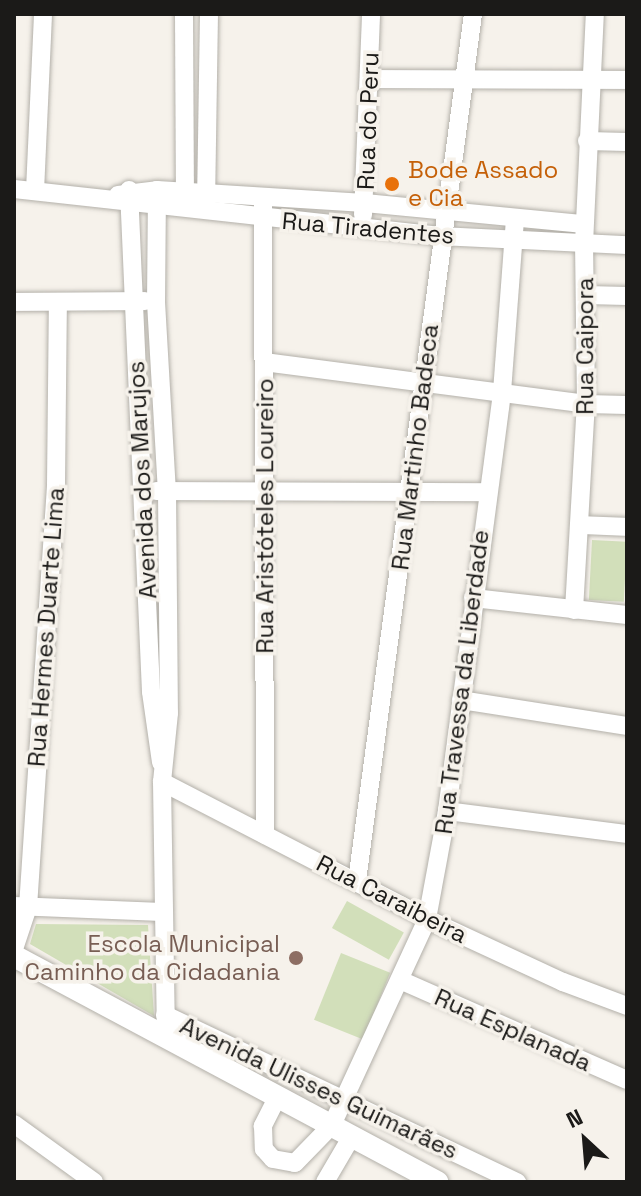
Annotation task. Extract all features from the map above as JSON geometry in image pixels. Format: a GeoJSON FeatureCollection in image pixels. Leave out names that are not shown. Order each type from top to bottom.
{"type":"FeatureCollection","features":[{"type":"Feature","properties":{"kind":"main road"},"geometry":{"type":"LineString","coordinates":[[14,956],[165,1026],[278,1096],[437,1182]]}},
{"type":"Feature","properties":{"kind":"street"},"geometry":{"type":"LineString","coordinates":[[35,191],[43,14]]}},
{"type":"Feature","properties":{"kind":"street"},"geometry":{"type":"LineString","coordinates":[[184,14],[185,200]]}},
{"type":"Feature","properties":{"kind":"street"},"geometry":{"type":"LineString","coordinates":[[206,202],[209,14]]}},
{"type":"Feature","properties":{"kind":"street","name":"Rua do Peru"},"geometry":{"type":"LineString","coordinates":[[361,228],[371,79],[371,14]]}},
{"type":"Feature","properties":{"kind":"street","name":"Rua Martinho Badeca"},"geometry":{"type":"LineString","coordinates":[[357,881],[427,382],[443,212],[473,14]]}},
{"type":"Feature","properties":{"kind":"street","name":"Rua Caipora"},"geometry":{"type":"LineString","coordinates":[[574,610],[586,404],[584,224],[588,81],[595,14]]}},
{"type":"Feature","properties":{"kind":"street"},"geometry":{"type":"LineString","coordinates":[[371,79],[463,82],[627,80]]}},
{"type":"Feature","properties":{"kind":"street"},"geometry":{"type":"LineString","coordinates":[[587,141],[627,142]]}},
{"type":"Feature","properties":{"kind":"street","name":"Rua Tiradentes"},"geometry":{"type":"LineString","coordinates":[[14,189],[206,202],[263,198],[365,203],[584,224]]}},
{"type":"Feature","properties":{"kind":"street","name":"Avenida dos Marujos"},"geometry":{"type":"LineString","coordinates":[[123,198],[145,491],[152,704],[162,775]]}},
{"type":"Feature","properties":{"kind":"street","name":"Rua Aristóteles Loureiro"},"geometry":{"type":"LineString","coordinates":[[263,198],[267,494],[265,835]]}},
{"type":"Feature","properties":{"kind":"street","name":"Avenida dos Marujos"},"geometry":{"type":"LineString","coordinates":[[156,199],[156,302],[167,491],[169,713],[162,775],[165,1026]]}},
{"type":"Feature","properties":{"kind":"street","name":"Rua Tiradentes"},"geometry":{"type":"LineString","coordinates":[[206,202],[263,218],[440,236],[627,245]]}},
{"type":"Feature","properties":{"kind":"street","name":"Rua Travessa da Liberdade"},"geometry":{"type":"LineString","coordinates":[[342,1131],[344,1097],[427,919],[447,811],[502,392],[515,218]]}},
{"type":"Feature","properties":{"kind":"street"},"geometry":{"type":"LineString","coordinates":[[586,295],[627,296]]}},
{"type":"Feature","properties":{"kind":"street"},"geometry":{"type":"LineString","coordinates":[[14,302],[156,302]]}},
{"type":"Feature","properties":{"kind":"street","name":"Rua Hermes Duarte Lima"},"geometry":{"type":"LineString","coordinates":[[14,949],[21,906],[56,484],[58,302]]}},
{"type":"Feature","properties":{"kind":"street"},"geometry":{"type":"LineString","coordinates":[[264,362],[586,404],[627,405]]}},
{"type":"Feature","properties":{"kind":"street"},"geometry":{"type":"LineString","coordinates":[[145,491],[267,494],[412,489],[487,492]]}},
{"type":"Feature","properties":{"kind":"street"},"geometry":{"type":"LineString","coordinates":[[580,525],[627,527]]}},
{"type":"Feature","properties":{"kind":"street"},"geometry":{"type":"LineString","coordinates":[[473,598],[627,615]]}},
{"type":"Feature","properties":{"kind":"street"},"geometry":{"type":"LineString","coordinates":[[461,700],[627,726]]}},
{"type":"Feature","properties":{"kind":"street","name":"Rua Caraibeira"},"geometry":{"type":"LineString","coordinates":[[162,775],[265,835],[427,919],[563,982],[627,1006]]}},
{"type":"Feature","properties":{"kind":"street"},"geometry":{"type":"LineString","coordinates":[[447,811],[627,834]]}},
{"type":"Feature","properties":{"kind":"street"},"geometry":{"type":"LineString","coordinates":[[21,906],[162,912]]}},
{"type":"Feature","properties":{"kind":"street","name":"Rua Esplanada"},"geometry":{"type":"LineString","coordinates":[[400,980],[627,1080]]}},
{"type":"Feature","properties":{"kind":"street","name":"Avenida Ulisses Guimarães"},"geometry":{"type":"LineString","coordinates":[[165,1026],[344,1097],[517,1182]]}},
{"type":"Feature","properties":{"kind":"street"},"geometry":{"type":"LineString","coordinates":[[278,1096],[263,1126],[264,1149],[273,1159],[295,1163],[342,1131]]}},
{"type":"Feature","properties":{"kind":"street"},"geometry":{"type":"LineString","coordinates":[[14,1124],[94,1182]]}},
{"type":"Feature","properties":{"kind":"street"},"geometry":{"type":"LineString","coordinates":[[325,1182],[342,1131]]}},
{"type":"Feature","properties":{"kind":"green space"},"geometry":{"type":"Polygon","coordinates":[[[592,540],[627,542],[624,602],[589,600],[592,540]]]}},
{"type":"Feature","properties":{"kind":"green space"},"geometry":{"type":"Polygon","coordinates":[[[347,901],[404,933],[389,960],[332,928],[347,901]]]}},
{"type":"Feature","properties":{"kind":"green space"},"geometry":{"type":"Polygon","coordinates":[[[36,924],[148,925],[154,1016],[30,944],[36,924]]]}},
{"type":"Feature","properties":{"kind":"green space"},"geometry":{"type":"Polygon","coordinates":[[[341,953],[390,973],[363,1040],[314,1020],[341,953]]]}},
{"type":"Feature","properties":{"kind":"place","name":"Bode Assado e Cia"},"geometry":{"type":"Point","coordinates":[392,184]}},
{"type":"Feature","properties":{"kind":"place","name":"Escola Municipal Caminho da Cidadania"},"geometry":{"type":"Point","coordinates":[296,958]}}]}
